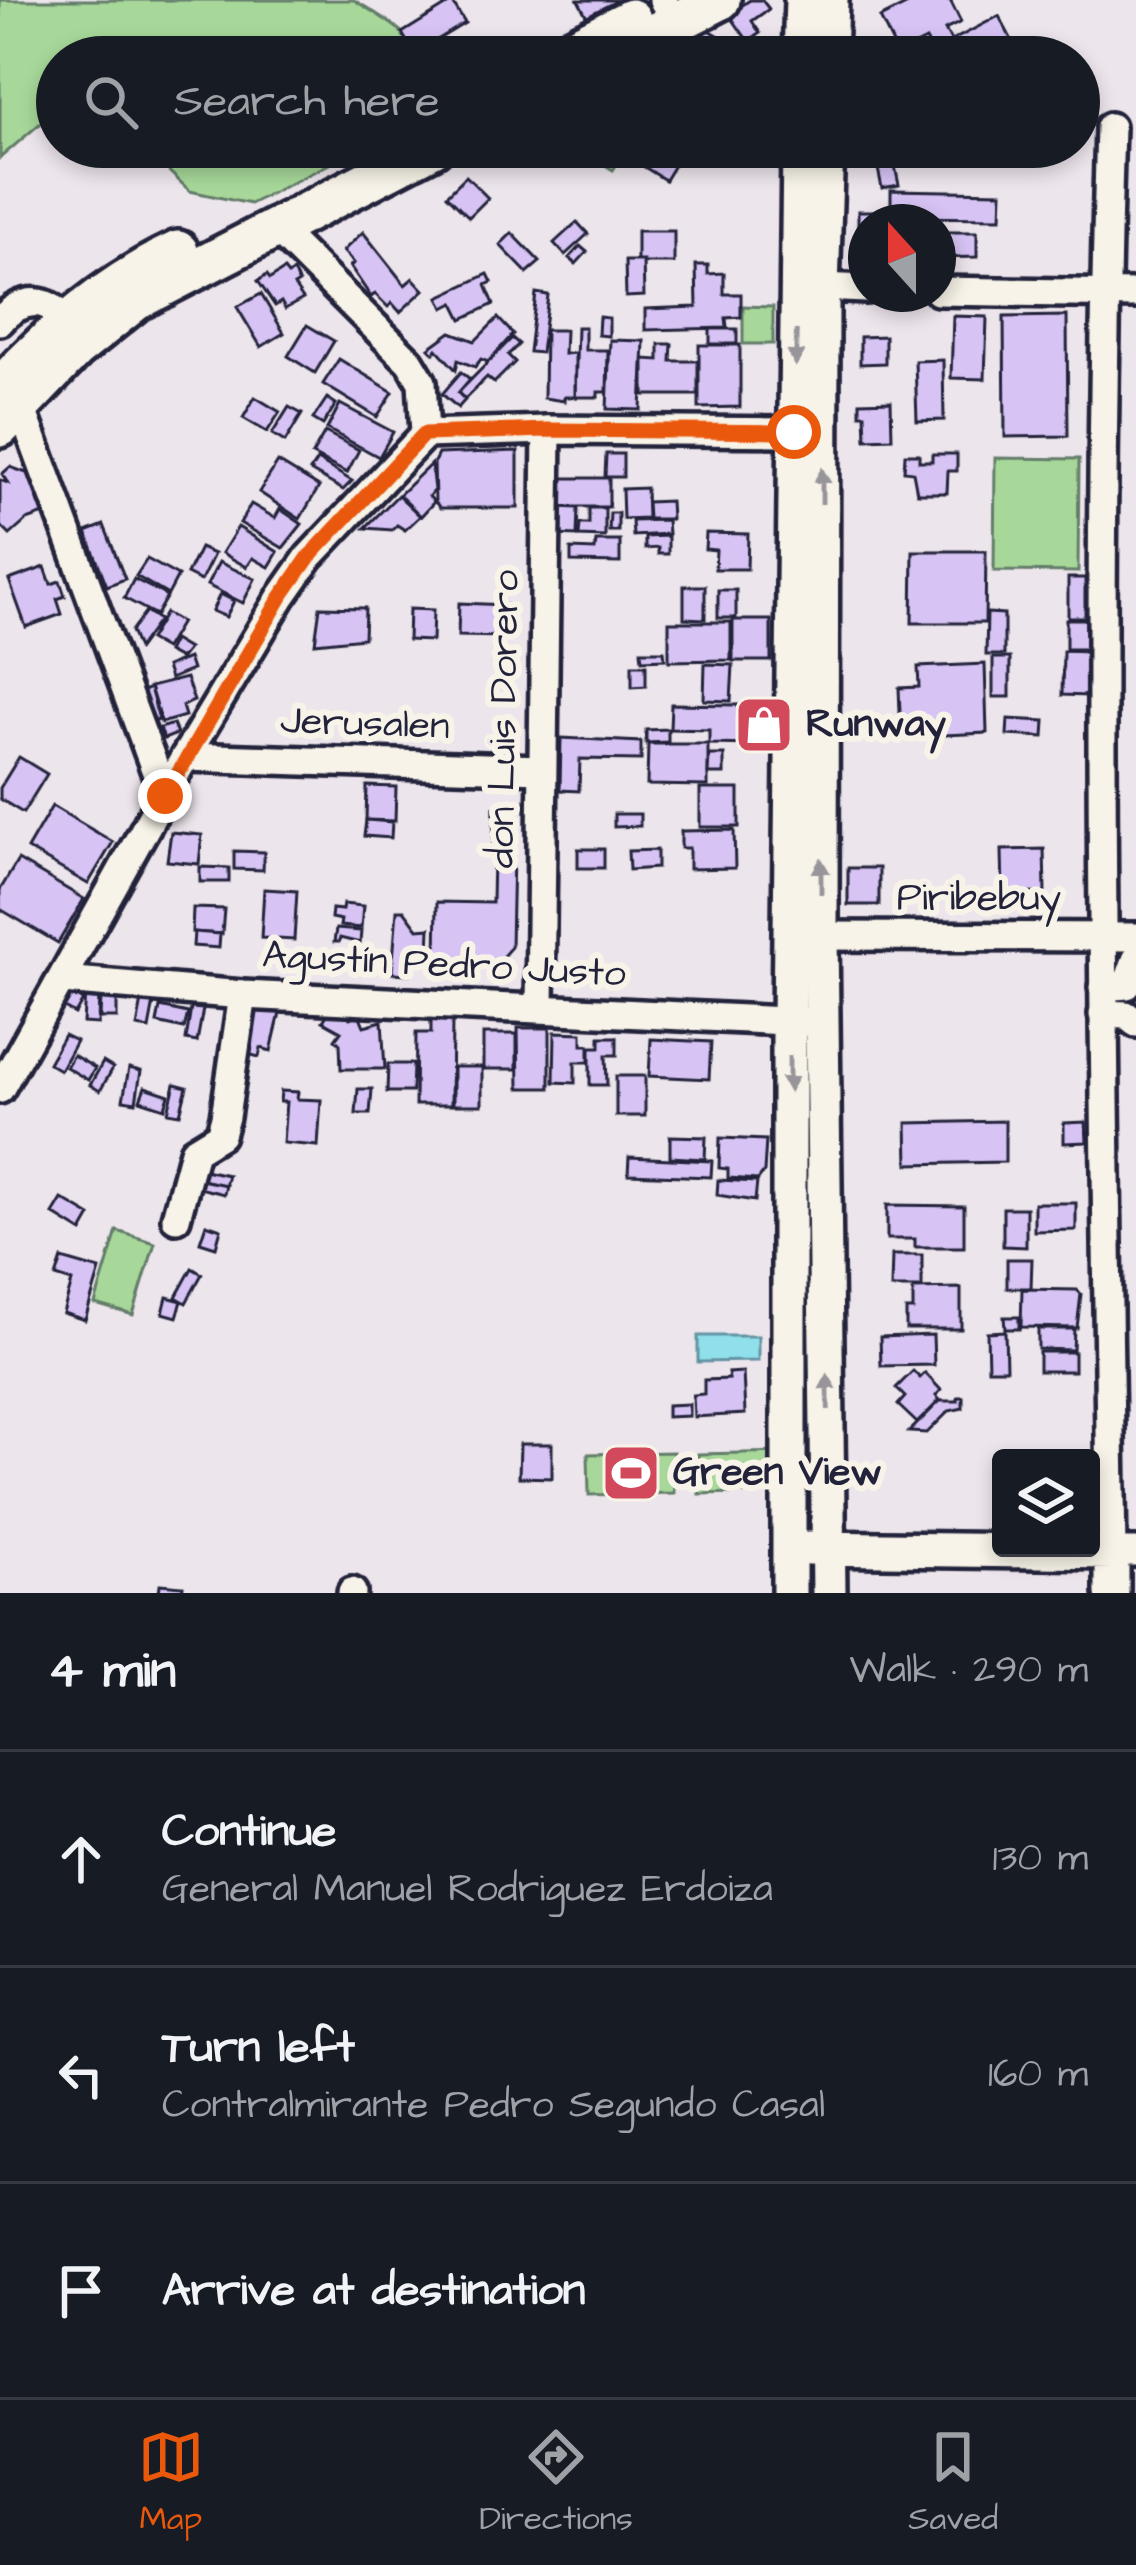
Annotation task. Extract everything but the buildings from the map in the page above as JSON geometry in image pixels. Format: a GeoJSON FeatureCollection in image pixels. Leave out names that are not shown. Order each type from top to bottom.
{"type":"FeatureCollection","features":[{"type":"Feature","properties":{"kind":"highway"},"geometry":{"type":"LineString","coordinates":[[649,36],[720,0]]}},
{"type":"Feature","properties":{"kind":"highway"},"geometry":{"type":"LineString","coordinates":[[597,36],[665,1]]}},
{"type":"Feature","properties":{"kind":"highway"},"geometry":{"type":"LineString","coordinates":[[19,380],[132,287],[344,168]]}},
{"type":"Feature","properties":{"kind":"highway"},"geometry":{"type":"LineString","coordinates":[[19,380],[75,349],[132,287],[277,229],[393,168]]}},
{"type":"Feature","properties":{"kind":"main road"},"geometry":{"type":"LineString","coordinates":[[801,36],[802,0]]}},
{"type":"Feature","properties":{"kind":"main road"},"geometry":{"type":"LineString","coordinates":[[830,36],[831,0]]}},
{"type":"Feature","properties":{"kind":"main road"},"geometry":{"type":"LineString","coordinates":[[798,168],[794,432],[806,1022],[829,1593]]}},
{"type":"Feature","properties":{"kind":"main road"},"geometry":{"type":"LineString","coordinates":[[789,1593],[806,1022],[821,937],[825,168]]}},
{"type":"Feature","properties":{"kind":"main road"},"geometry":{"type":"LineString","coordinates":[[789,1548],[1124,1552],[1112,1593]]}},
{"type":"Feature","properties":{"kind":"street"},"geometry":{"type":"LineString","coordinates":[[1110,127],[1103,939],[1122,998],[1124,1552]]}},
{"type":"Feature","properties":{"kind":"street"},"geometry":{"type":"LineString","coordinates":[[277,229],[410,362],[422,382],[424,434]]}},
{"type":"Feature","properties":{"kind":"street"},"geometry":{"type":"LineString","coordinates":[[796,245],[807,273],[822,287],[848,288]]}},
{"type":"Feature","properties":{"kind":"street"},"geometry":{"type":"LineString","coordinates":[[956,291],[1136,294]]}},
{"type":"Feature","properties":{"kind":"street"},"geometry":{"type":"LineString","coordinates":[[0,321],[26,304],[57,308],[19,380],[165,796]]}},
{"type":"Feature","properties":{"kind":"street","name":"don Luis Dorero"},"geometry":{"type":"LineString","coordinates":[[540,1008],[547,430]]}},
{"type":"Feature","properties":{"kind":"street"},"geometry":{"type":"LineString","coordinates":[[0,1089],[185,757],[309,557],[424,434],[794,432]]}},
{"type":"Feature","properties":{"kind":"street","name":"Jerusalen"},"geometry":{"type":"LineString","coordinates":[[185,757],[542,769]]}},
{"type":"Feature","properties":{"kind":"street","name":"Piribebuy"},"geometry":{"type":"LineString","coordinates":[[821,937],[1136,938]]}},
{"type":"Feature","properties":{"kind":"street","name":"Agustín Pedro Justo"},"geometry":{"type":"LineString","coordinates":[[62,980],[243,994],[806,1022]]}},
{"type":"Feature","properties":{"kind":"street"},"geometry":{"type":"LineString","coordinates":[[176,1218],[194,1151],[220,1135],[243,994]]}},
{"type":"Feature","properties":{"kind":"green space"},"geometry":{"type":"Polygon","coordinates":[[[0,0],[354,0],[406,36],[36,36],[36,127],[0,158],[0,0]]]}},
{"type":"Feature","properties":{"kind":"green space"},"geometry":{"type":"Polygon","coordinates":[[[165,168],[321,168],[250,204],[190,191],[165,168]]]}},
{"type":"Feature","properties":{"kind":"green space"},"geometry":{"type":"Polygon","coordinates":[[[743,306],[773,307],[773,344],[743,344],[743,306]]]}},
{"type":"Feature","properties":{"kind":"green space"},"geometry":{"type":"Polygon","coordinates":[[[995,458],[1079,459],[1078,572],[994,571],[995,458]]]}},
{"type":"Feature","properties":{"kind":"green space"},"geometry":{"type":"Polygon","coordinates":[[[804,1034],[809,1036],[809,1526],[805,1524],[804,1034]]]}},
{"type":"Feature","properties":{"kind":"green space"},"geometry":{"type":"Polygon","coordinates":[[[117,1231],[155,1243],[133,1315],[95,1304],[117,1231]]]}},
{"type":"Feature","properties":{"kind":"green space","name":"Green View"},"geometry":{"type":"Polygon","coordinates":[[[673,1452],[674,1493],[589,1495],[588,1454],[673,1452]]]}},
{"type":"Feature","properties":{"kind":"green space","name":"Green View"},"geometry":{"type":"Polygon","coordinates":[[[783,1452],[784,1492],[699,1494],[698,1454],[783,1452]]]}},
{"type":"Feature","properties":{"kind":"water"},"geometry":{"type":"Polygon","coordinates":[[[698,1336],[758,1336],[758,1361],[698,1362],[698,1336]]]}},
{"type":"Feature","properties":{"kind":"place","name":"Runway"},"geometry":{"type":"Point","coordinates":[764,725]}},
{"type":"Feature","properties":{"kind":"place","name":"Green View"},"geometry":{"type":"Point","coordinates":[631,1473]}},
{"type":"Feature","properties":{"kind":"route"},"geometry":{"type":"LineString","coordinates":[[165,796],[309,557],[424,434],[794,432]]}}]}
